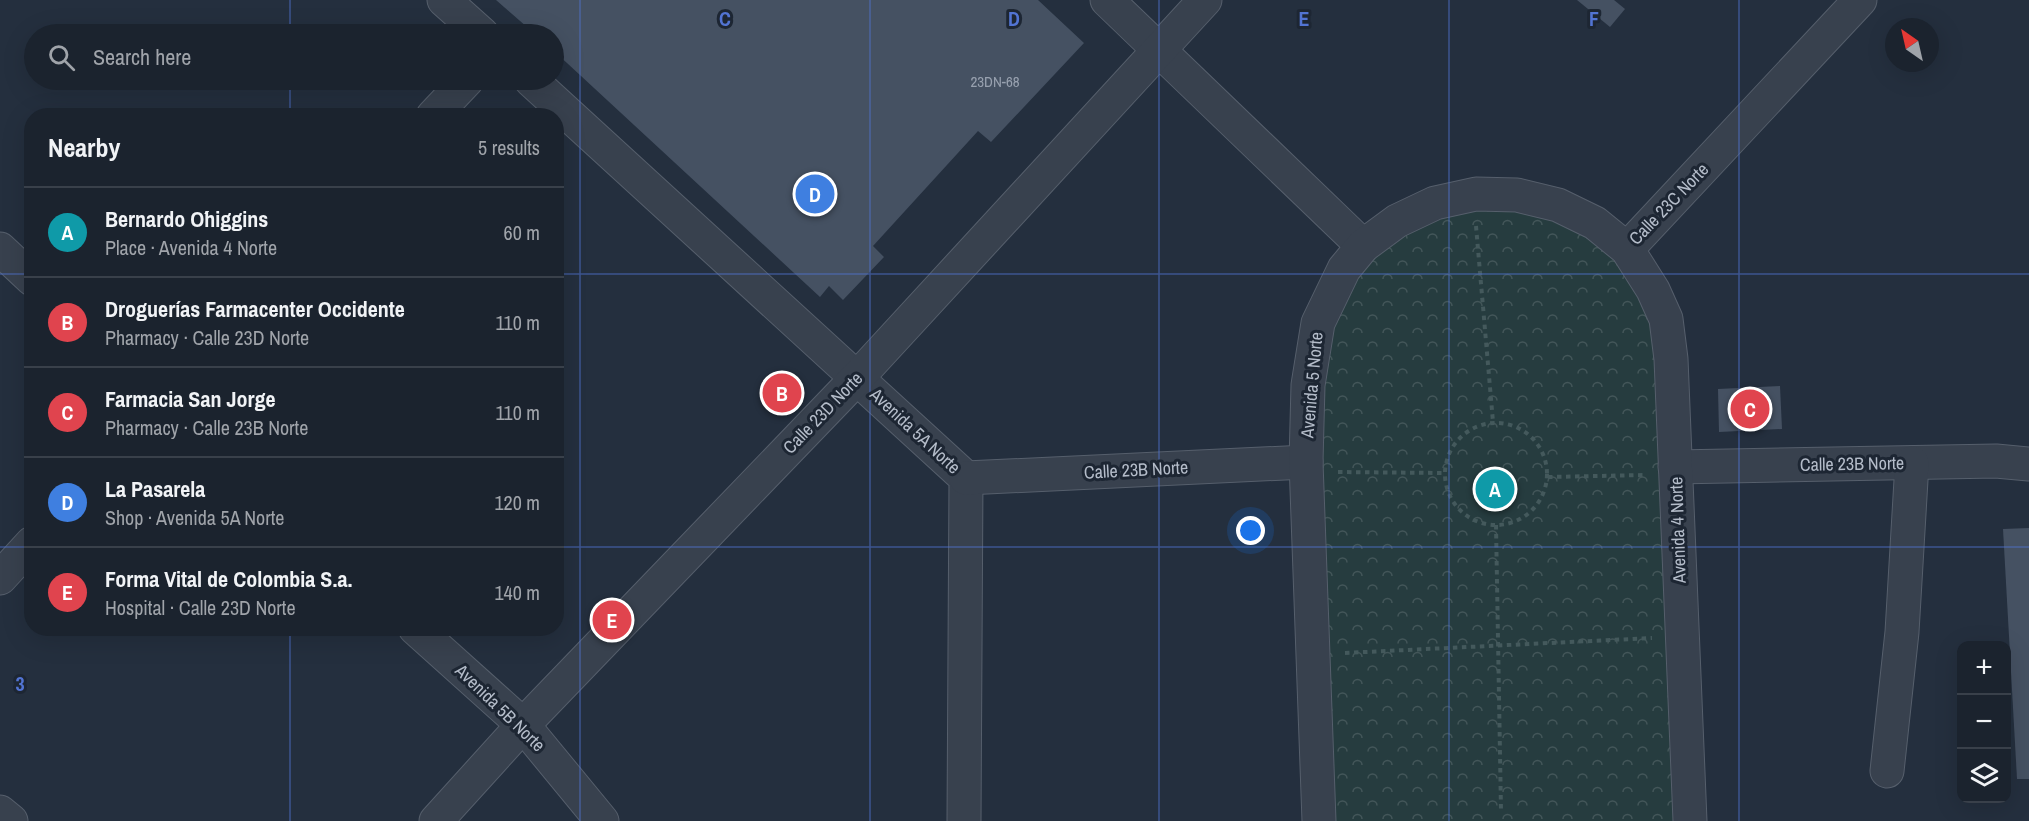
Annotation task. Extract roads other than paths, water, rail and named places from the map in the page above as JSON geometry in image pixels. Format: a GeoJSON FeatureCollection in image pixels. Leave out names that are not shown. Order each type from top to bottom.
{"type":"FeatureCollection","features":[{"type":"Feature","properties":{"kind":"street"},"geometry":{"type":"LineString","coordinates":[[444,0],[471,24]]}},
{"type":"Feature","properties":{"kind":"street"},"geometry":{"type":"LineString","coordinates":[[1107,0],[1363,246]]}},
{"type":"Feature","properties":{"kind":"street","name":"Calle 23D Norte"},"geometry":{"type":"LineString","coordinates":[[436,821],[523,725],[857,378],[1205,0]]}},
{"type":"Feature","properties":{"kind":"street","name":"Calle 23C Norte"},"geometry":{"type":"LineString","coordinates":[[1363,246],[1397,221],[1435,203],[1476,194],[1517,195],[1558,205],[1595,223],[1628,249],[1860,0]]}},
{"type":"Feature","properties":{"kind":"street"},"geometry":{"type":"LineString","coordinates":[[441,108],[458,90]]}},
{"type":"Feature","properties":{"kind":"street","name":"Avenida 5A Norte"},"geometry":{"type":"LineString","coordinates":[[542,90],[562,108]]}},
{"type":"Feature","properties":{"kind":"street","name":"Avenida 5A Norte"},"geometry":{"type":"LineString","coordinates":[[564,110],[966,478],[964,821]]}},
{"type":"Feature","properties":{"kind":"street","name":"Avenida 5 Norte"},"geometry":{"type":"LineString","coordinates":[[1319,821],[1314,655],[1321,467],[1308,385],[1318,323],[1344,269],[1363,246]]}},
{"type":"Feature","properties":{"kind":"street"},"geometry":{"type":"LineString","coordinates":[[0,249],[24,272]]}},
{"type":"Feature","properties":{"kind":"street","name":"Avenida 4 Norte"},"geometry":{"type":"LineString","coordinates":[[1628,249],[1653,290],[1666,319],[1671,358],[1662,471],[1690,821]]}},
{"type":"Feature","properties":{"kind":"street","name":"Calle 23B Norte"},"geometry":{"type":"LineString","coordinates":[[1662,471],[1996,461],[2029,464]]}},
{"type":"Feature","properties":{"kind":"street"},"geometry":{"type":"LineString","coordinates":[[1887,771],[1902,632],[1912,463]]}},
{"type":"Feature","properties":{"kind":"street","name":"Calle 23B Norte"},"geometry":{"type":"LineString","coordinates":[[966,478],[1321,467]]}},
{"type":"Feature","properties":{"kind":"street"},"geometry":{"type":"LineString","coordinates":[[0,578],[24,552]]}},
{"type":"Feature","properties":{"kind":"street","name":"Avenida 5B Norte"},"geometry":{"type":"LineString","coordinates":[[424,636],[523,725],[602,821]]}},
{"type":"Feature","properties":{"kind":"street"},"geometry":{"type":"LineString","coordinates":[[0,812],[10,821]]}},
{"type":"Feature","properties":{"kind":"place","name":"La Pasarela"},"geometry":{"type":"Point","coordinates":[815,194]}},
{"type":"Feature","properties":{"kind":"place","name":"Droguerías Farmacenter Occidente"},"geometry":{"type":"Point","coordinates":[782,393]}},
{"type":"Feature","properties":{"kind":"place","name":"Farmacia San Jorge"},"geometry":{"type":"Point","coordinates":[1750,409]}},
{"type":"Feature","properties":{"kind":"place","name":"Bernardo O´higgins"},"geometry":{"type":"Point","coordinates":[1495,489]}},
{"type":"Feature","properties":{"kind":"place","name":"Forma Vital de Colombia S.a."},"geometry":{"type":"Point","coordinates":[612,620]}}]}
